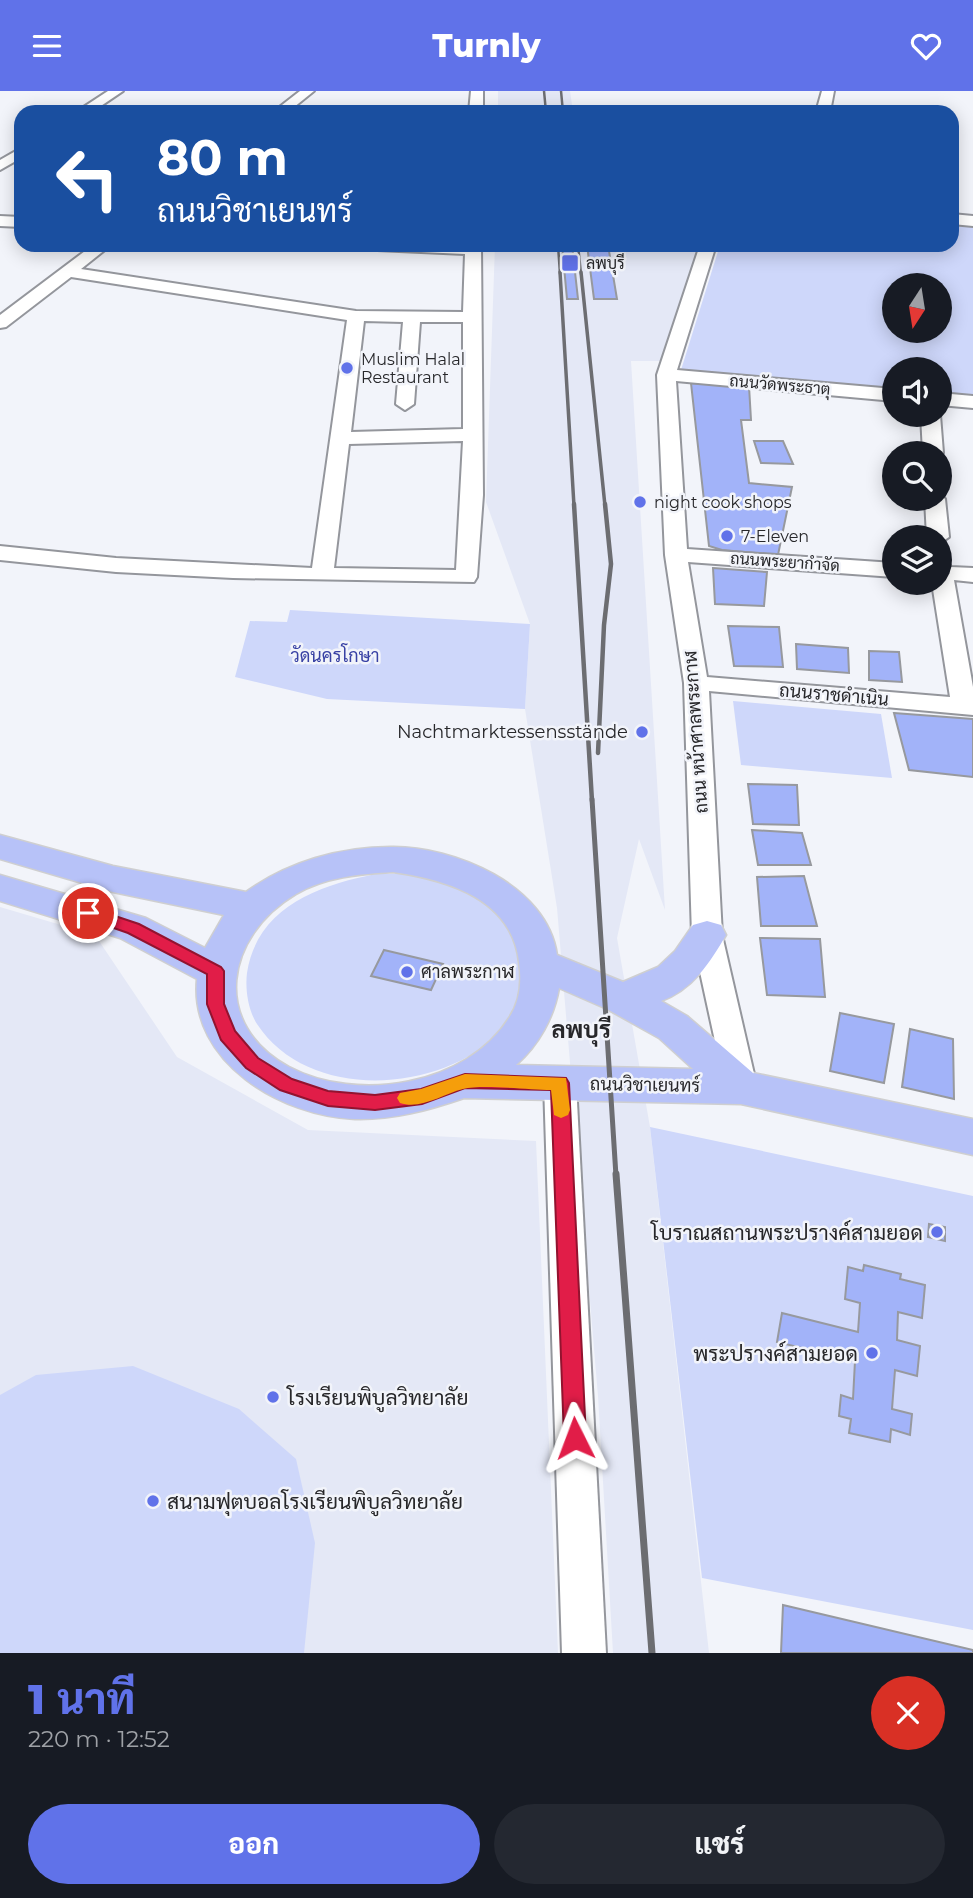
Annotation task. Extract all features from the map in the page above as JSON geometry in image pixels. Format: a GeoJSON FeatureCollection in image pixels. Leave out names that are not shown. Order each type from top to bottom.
{"type":"FeatureCollection","features":[{"type":"Feature","properties":{"kind":"main road"},"geometry":{"type":"LineString","coordinates":[[0,847],[113,879],[253,907]]}},
{"type":"Feature","properties":{"kind":"main road"},"geometry":{"type":"LineString","coordinates":[[393,859],[431,864],[467,876],[495,891],[518,912],[528,928],[541,964],[540,996],[526,1028],[500,1057],[465,1081],[422,1096],[375,1102],[328,1098],[286,1085],[252,1063],[228,1035],[215,1004],[215,971],[222,948],[235,926],[253,907],[282,886],[316,871],[393,859]]}},
{"type":"Feature","properties":{"kind":"main road"},"geometry":{"type":"LineString","coordinates":[[0,888],[134,928],[215,971]]}},
{"type":"Feature","properties":{"kind":"main road"},"geometry":{"type":"LineString","coordinates":[[621,998],[657,989],[684,969],[708,935]]}},
{"type":"Feature","properties":{"kind":"main road","name":"ถนนวิชาเยนทร์"},"geometry":{"type":"LineString","coordinates":[[541,964],[621,998],[673,1027],[741,1087]]}},
{"type":"Feature","properties":{"kind":"main road","name":"ถนนวิชาเยนทร์"},"geometry":{"type":"LineString","coordinates":[[465,1081],[741,1087],[973,1137]]}},
{"type":"Feature","properties":{"kind":"street"},"geometry":{"type":"LineString","coordinates":[[94,105],[117,91]]}},
{"type":"Feature","properties":{"kind":"street"},"geometry":{"type":"LineString","coordinates":[[289,105],[308,91]]}},
{"type":"Feature","properties":{"kind":"street"},"geometry":{"type":"LineString","coordinates":[[0,323],[94,252]]}},
{"type":"Feature","properties":{"kind":"street"},"geometry":{"type":"LineString","coordinates":[[0,553],[180,571],[466,577],[472,530],[470,317],[473,252]]}},
{"type":"Feature","properties":{"kind":"street"},"geometry":{"type":"LineString","coordinates":[[666,375],[706,252]]}},
{"type":"Feature","properties":{"kind":"street"},"geometry":{"type":"LineString","coordinates":[[68,272],[356,316],[412,319],[470,317]]}},
{"type":"Feature","properties":{"kind":"street"},"geometry":{"type":"LineString","coordinates":[[321,575],[356,316]]}},
{"type":"Feature","properties":{"kind":"street"},"geometry":{"type":"LineString","coordinates":[[405,404],[412,319]]}},
{"type":"Feature","properties":{"kind":"street","name":"ถนนวัดพระธาตุ"},"geometry":{"type":"LineString","coordinates":[[666,375],[882,394]]}},
{"type":"Feature","properties":{"kind":"street","name":"ถนน หน้าศาลพระกาฬ"},"geometry":{"type":"LineString","coordinates":[[666,375],[676,555],[696,683],[708,935],[741,1087]]}},
{"type":"Feature","properties":{"kind":"street"},"geometry":{"type":"LineString","coordinates":[[952,400],[973,402]]}},
{"type":"Feature","properties":{"kind":"street"},"geometry":{"type":"LineString","coordinates":[[340,438],[471,435]]}},
{"type":"Feature","properties":{"kind":"street","name":"ถนนพระยากำจัด"},"geometry":{"type":"LineString","coordinates":[[676,555],[882,569]]}},
{"type":"Feature","properties":{"kind":"street"},"geometry":{"type":"LineString","coordinates":[[952,574],[973,575]]}},
{"type":"Feature","properties":{"kind":"street"},"geometry":{"type":"LineString","coordinates":[[945,595],[969,706]]}},
{"type":"Feature","properties":{"kind":"street","name":"ถนนราชดำเนิน"},"geometry":{"type":"LineString","coordinates":[[696,683],[969,706]]}},
{"type":"Feature","properties":{"kind":"street"},"geometry":{"type":"LineString","coordinates":[[560,1083],[584,1653]]}},
{"type":"Feature","properties":{"kind":"shaded area"},"geometry":{"type":"Polygon","coordinates":[[[498,91],[570,91],[572,105],[498,105],[498,91]]]}},
{"type":"Feature","properties":{"kind":"shaded area"},"geometry":{"type":"Polygon","coordinates":[[[495,252],[696,252],[663,361],[631,361],[665,910],[639,839],[617,938],[650,1127],[709,1653],[613,1653],[598,1396],[557,908],[525,709],[530,624],[486,502],[495,252]]]}},
{"type":"Feature","properties":{"kind":"shaded area","name":"โรงเรียนพิบูลวิทยาลัย"},"geometry":{"type":"Polygon","coordinates":[[[0,907],[95,935],[177,1057],[308,1130],[536,1141],[558,1653],[0,1653],[0,907]]]}},
{"type":"Feature","properties":{"kind":"green space"},"geometry":{"type":"Polygon","coordinates":[[[959,223],[973,224],[973,397],[952,395],[952,357],[882,357],[882,389],[681,370],[718,252],[959,252],[959,223]]]}},
{"type":"Feature","properties":{"kind":"green space","name":"วัดนครโกษา"},"geometry":{"type":"Polygon","coordinates":[[[290,610],[530,624],[525,709],[327,699],[235,677],[250,621],[287,622],[290,610]]]}},
{"type":"Feature","properties":{"kind":"green space"},"geometry":{"type":"Polygon","coordinates":[[[733,701],[881,714],[892,778],[741,765],[733,701]]]}},
{"type":"Feature","properties":{"kind":"green space"},"geometry":{"type":"Polygon","coordinates":[[[376,874],[418,875],[456,885],[474,894],[506,919],[517,935],[524,954],[522,997],[512,1019],[502,1031],[476,1052],[446,1067],[412,1077],[377,1080],[342,1077],[309,1067],[280,1050],[257,1024],[249,1006],[246,986],[253,950],[263,931],[277,916],[313,893],[376,874]]]}},
{"type":"Feature","properties":{"kind":"green space"},"geometry":{"type":"Polygon","coordinates":[[[650,1127],[973,1196],[973,1630],[702,1578],[650,1127]]]}},
{"type":"Feature","properties":{"kind":"green space","name":"สนามฟุตบอลโรงเรียนพิบูลวิทยาลัย"},"geometry":{"type":"Polygon","coordinates":[[[133,1366],[239,1409],[296,1459],[315,1543],[304,1653],[0,1653],[0,1395],[36,1375],[133,1366]]]}},
{"type":"Feature","properties":{"kind":"building"},"geometry":{"type":"Polygon","coordinates":[[[563,252],[573,252],[578,299],[567,299],[563,252]]]}},
{"type":"Feature","properties":{"kind":"building"},"geometry":{"type":"Polygon","coordinates":[[[588,252],[609,252],[617,299],[594,299],[588,252]]]}},
{"type":"Feature","properties":{"kind":"building"},"geometry":{"type":"Polygon","coordinates":[[[691,383],[749,386],[751,420],[741,420],[749,483],[792,487],[778,555],[722,550],[709,546],[691,383]]]}},
{"type":"Feature","properties":{"kind":"building"},"geometry":{"type":"Polygon","coordinates":[[[754,441],[783,441],[793,464],[761,463],[754,441]]]}},
{"type":"Feature","properties":{"kind":"building"},"geometry":{"type":"Polygon","coordinates":[[[713,568],[767,572],[764,606],[715,604],[713,568]]]}},
{"type":"Feature","properties":{"kind":"building"},"geometry":{"type":"Polygon","coordinates":[[[728,626],[779,627],[783,667],[734,666],[728,626]]]}},
{"type":"Feature","properties":{"kind":"building"},"geometry":{"type":"Polygon","coordinates":[[[796,644],[848,648],[849,673],[797,669],[796,644]]]}},
{"type":"Feature","properties":{"kind":"building"},"geometry":{"type":"Polygon","coordinates":[[[869,651],[899,652],[902,682],[869,680],[869,651]]]}},
{"type":"Feature","properties":{"kind":"building"},"geometry":{"type":"Polygon","coordinates":[[[894,713],[973,719],[973,777],[909,770],[894,713]]]}},
{"type":"Feature","properties":{"kind":"building"},"geometry":{"type":"Polygon","coordinates":[[[748,784],[797,785],[799,825],[753,824],[748,784]]]}},
{"type":"Feature","properties":{"kind":"building"},"geometry":{"type":"Polygon","coordinates":[[[752,830],[802,833],[811,865],[758,865],[752,830]]]}},
{"type":"Feature","properties":{"kind":"building"},"geometry":{"type":"Polygon","coordinates":[[[804,876],[817,926],[761,926],[757,877],[804,876]]]}},
{"type":"Feature","properties":{"kind":"building"},"geometry":{"type":"Polygon","coordinates":[[[760,938],[820,939],[825,997],[767,995],[760,938]]]}},
{"type":"Feature","properties":{"kind":"building"},"geometry":{"type":"Polygon","coordinates":[[[384,950],[443,964],[431,990],[371,976],[384,950]]]}},
{"type":"Feature","properties":{"kind":"building"},"geometry":{"type":"Polygon","coordinates":[[[840,1013],[894,1024],[884,1083],[830,1071],[840,1013]]]}},
{"type":"Feature","properties":{"kind":"building"},"geometry":{"type":"Polygon","coordinates":[[[910,1029],[953,1039],[954,1099],[902,1087],[910,1029]]]}},
{"type":"Feature","properties":{"kind":"building"},"geometry":{"type":"Polygon","coordinates":[[[929,1224],[945,1227],[945,1241],[928,1237],[929,1224]]]}},
{"type":"Feature","properties":{"kind":"building","name":"พระปรางค์สามยอด"},"geometry":{"type":"Polygon","coordinates":[[[864,1265],[901,1274],[900,1279],[925,1285],[922,1318],[898,1312],[897,1340],[920,1346],[917,1376],[895,1370],[892,1409],[912,1414],[910,1435],[891,1429],[890,1442],[849,1433],[851,1419],[839,1416],[841,1395],[853,1399],[855,1361],[777,1342],[782,1313],[858,1332],[860,1303],[845,1299],[848,1267],[863,1271],[864,1265]]]}},
{"type":"Feature","properties":{"kind":"building"},"geometry":{"type":"Polygon","coordinates":[[[783,1605],[973,1650],[973,1653],[781,1653],[783,1605]]]}},
{"type":"Feature","properties":{"kind":"railway"},"geometry":{"type":"LineString","coordinates":[[544,91],[545,105]]}},
{"type":"Feature","properties":{"kind":"railway"},"geometry":{"type":"LineString","coordinates":[[561,91],[562,105]]}},
{"type":"Feature","properties":{"kind":"railway"},"geometry":{"type":"LineString","coordinates":[[558,252],[560,274]]}},
{"type":"Feature","properties":{"kind":"railway"},"geometry":{"type":"LineString","coordinates":[[579,252],[581,274]]}},
{"type":"Feature","properties":{"kind":"railway"},"geometry":{"type":"LineString","coordinates":[[560,272],[574,506]]}},
{"type":"Feature","properties":{"kind":"railway"},"geometry":{"type":"LineString","coordinates":[[581,272],[605,506]]}},
{"type":"Feature","properties":{"kind":"railway"},"geometry":{"type":"LineString","coordinates":[[574,504],[592,801]]}},
{"type":"Feature","properties":{"kind":"railway"},"geometry":{"type":"LineString","coordinates":[[598,753],[604,625],[611,564],[605,504]]}},
{"type":"Feature","properties":{"kind":"railway"},"geometry":{"type":"LineString","coordinates":[[592,799],[616,1176]]}},
{"type":"Feature","properties":{"kind":"railway"},"geometry":{"type":"LineString","coordinates":[[616,1174],[652,1653]]}},
{"type":"Feature","properties":{"kind":"slow traffic"},"geometry":{"type":"LineString","coordinates":[[406,1098],[422,1096],[465,1081],[560,1083],[561,1110]]}},
{"type":"Feature","properties":{"kind":"place","name":"ลพบุรี"},"geometry":{"type":"Point","coordinates":[570,263]}},
{"type":"Feature","properties":{"kind":"place","name":"Muslim Halal Restaurant"},"geometry":{"type":"Point","coordinates":[347,368]}},
{"type":"Feature","properties":{"kind":"place","name":"night cook shops"},"geometry":{"type":"Point","coordinates":[640,502]}},
{"type":"Feature","properties":{"kind":"place","name":"7-Eleven"},"geometry":{"type":"Point","coordinates":[727,536]}},
{"type":"Feature","properties":{"kind":"place","name":"Nachtmarktessensstände"},"geometry":{"type":"Point","coordinates":[642,732]}},
{"type":"Feature","properties":{"kind":"place","name":"ศาลพระกาฬ"},"geometry":{"type":"Point","coordinates":[407,972]}},
{"type":"Feature","properties":{"kind":"place","name":"โบราณสถานพระปรางค์สามยอด"},"geometry":{"type":"Point","coordinates":[937,1232]}},
{"type":"Feature","properties":{"kind":"place","name":"พระปรางค์สามยอด"},"geometry":{"type":"Point","coordinates":[872,1353]}},
{"type":"Feature","properties":{"kind":"place","name":"โรงเรียนพิบูลวิทยาลัย"},"geometry":{"type":"Point","coordinates":[273,1397]}},
{"type":"Feature","properties":{"kind":"place","name":"สนามฟุตบอลโรงเรียนพิบูลวิทยาลัย"},"geometry":{"type":"Point","coordinates":[153,1501]}},
{"type":"Feature","properties":{"kind":"district","name":"ลพบุรี"},"geometry":{"type":"Point","coordinates":[581,1029]}},
{"type":"Feature","properties":{"kind":"route"},"geometry":{"type":"LineString","coordinates":[[88,913],[134,928],[215,971],[215,1004],[228,1035],[252,1063],[286,1085],[328,1098],[375,1102],[422,1096],[465,1081],[560,1083],[575,1438]]}}]}
